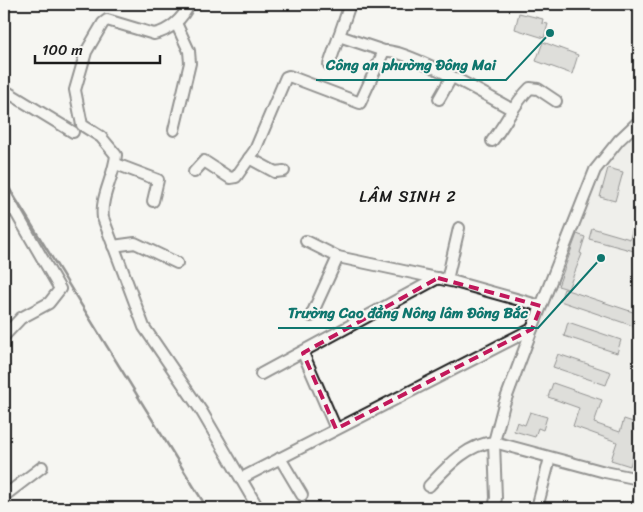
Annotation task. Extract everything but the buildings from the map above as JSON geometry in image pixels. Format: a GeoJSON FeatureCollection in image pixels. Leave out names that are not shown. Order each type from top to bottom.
{"type":"FeatureCollection","features":[{"type":"Feature","properties":{"kind":"street"},"geometry":{"type":"LineString","coordinates":[[189,4],[176,23],[166,30],[154,34],[107,20],[103,23],[86,52],[75,95],[81,121],[86,129],[101,137],[116,156],[116,164],[102,211],[113,246],[144,327],[202,412],[258,508]]}},
{"type":"Feature","properties":{"kind":"street"},"geometry":{"type":"LineString","coordinates":[[329,65],[350,4]]}},
{"type":"Feature","properties":{"kind":"street"},"geometry":{"type":"LineString","coordinates":[[174,130],[190,63],[189,51],[176,23]]}},
{"type":"Feature","properties":{"kind":"street"},"geometry":{"type":"LineString","coordinates":[[339,36],[384,51],[390,50],[451,78],[513,110]]}},
{"type":"Feature","properties":{"kind":"street"},"geometry":{"type":"LineString","coordinates":[[194,172],[204,161],[234,179],[240,174],[286,77],[289,76],[360,103],[384,51]]}},
{"type":"Feature","properties":{"kind":"street"},"geometry":{"type":"LineString","coordinates":[[439,99],[451,78]]}},
{"type":"Feature","properties":{"kind":"street"},"geometry":{"type":"LineString","coordinates":[[492,141],[519,99],[530,88],[538,88],[556,100]]}},
{"type":"Feature","properties":{"kind":"street"},"geometry":{"type":"LineString","coordinates":[[4,90],[73,132]]}},
{"type":"Feature","properties":{"kind":"street"},"geometry":{"type":"LineString","coordinates":[[494,508],[496,498],[494,442],[504,404],[532,329],[595,170],[619,140],[639,121]]}},
{"type":"Feature","properties":{"kind":"street"},"geometry":{"type":"LineString","coordinates":[[249,158],[275,172],[284,172]]}},
{"type":"Feature","properties":{"kind":"street"},"geometry":{"type":"LineString","coordinates":[[116,164],[158,180],[153,200]]}},
{"type":"Feature","properties":{"kind":"street"},"geometry":{"type":"LineString","coordinates":[[4,192],[9,211],[60,289],[49,302],[21,318],[4,336]]}},
{"type":"Feature","properties":{"kind":"street"},"geometry":{"type":"LineString","coordinates":[[261,374],[443,279],[459,228]]}},
{"type":"Feature","properties":{"kind":"street"},"geometry":{"type":"LineString","coordinates":[[306,241],[338,257],[443,279],[541,306]]}},
{"type":"Feature","properties":{"kind":"street"},"geometry":{"type":"LineString","coordinates":[[113,246],[135,243],[177,263]]}},
{"type":"Feature","properties":{"kind":"street"},"geometry":{"type":"LineString","coordinates":[[310,316],[338,257]]}},
{"type":"Feature","properties":{"kind":"street"},"geometry":{"type":"LineString","coordinates":[[242,478],[532,329]]}},
{"type":"Feature","properties":{"kind":"street"},"geometry":{"type":"LineString","coordinates":[[303,353],[336,429]]}},
{"type":"Feature","properties":{"kind":"street"},"geometry":{"type":"LineString","coordinates":[[429,486],[459,457],[477,446],[494,442],[626,478],[639,479]]}},
{"type":"Feature","properties":{"kind":"street"},"geometry":{"type":"LineString","coordinates":[[280,458],[302,495]]}},
{"type":"Feature","properties":{"kind":"street"},"geometry":{"type":"LineString","coordinates":[[537,508],[550,458]]}},
{"type":"Feature","properties":{"kind":"street"},"geometry":{"type":"LineString","coordinates":[[4,496],[42,467]]}},
{"type":"Feature","properties":{"kind":"highlighted area"},"geometry":{"type":"Polygon","coordinates":[[[438,278],[541,306],[532,329],[336,429],[303,353],[438,278]]]}},
{"type":"Feature","properties":{"kind":"shaded area"},"geometry":{"type":"Polygon","coordinates":[[[639,128],[639,476],[495,438],[598,172],[639,128]]]}},
{"type":"Feature","properties":{"kind":"railway"},"geometry":{"type":"LineString","coordinates":[[4,180],[207,508]]}},
{"type":"Feature","properties":{"kind":"place","name":"Công an phường Đông Mai"},"geometry":{"type":"Point","coordinates":[550,33]}},
{"type":"Feature","properties":{"kind":"place","name":"Trường Cao đẳng Nông lâm Đông Bắc"},"geometry":{"type":"Point","coordinates":[601,258]}},
{"type":"Feature","properties":{"kind":"district","name":"LÂM SINH 2"},"geometry":{"type":"Point","coordinates":[408,196]}}]}
